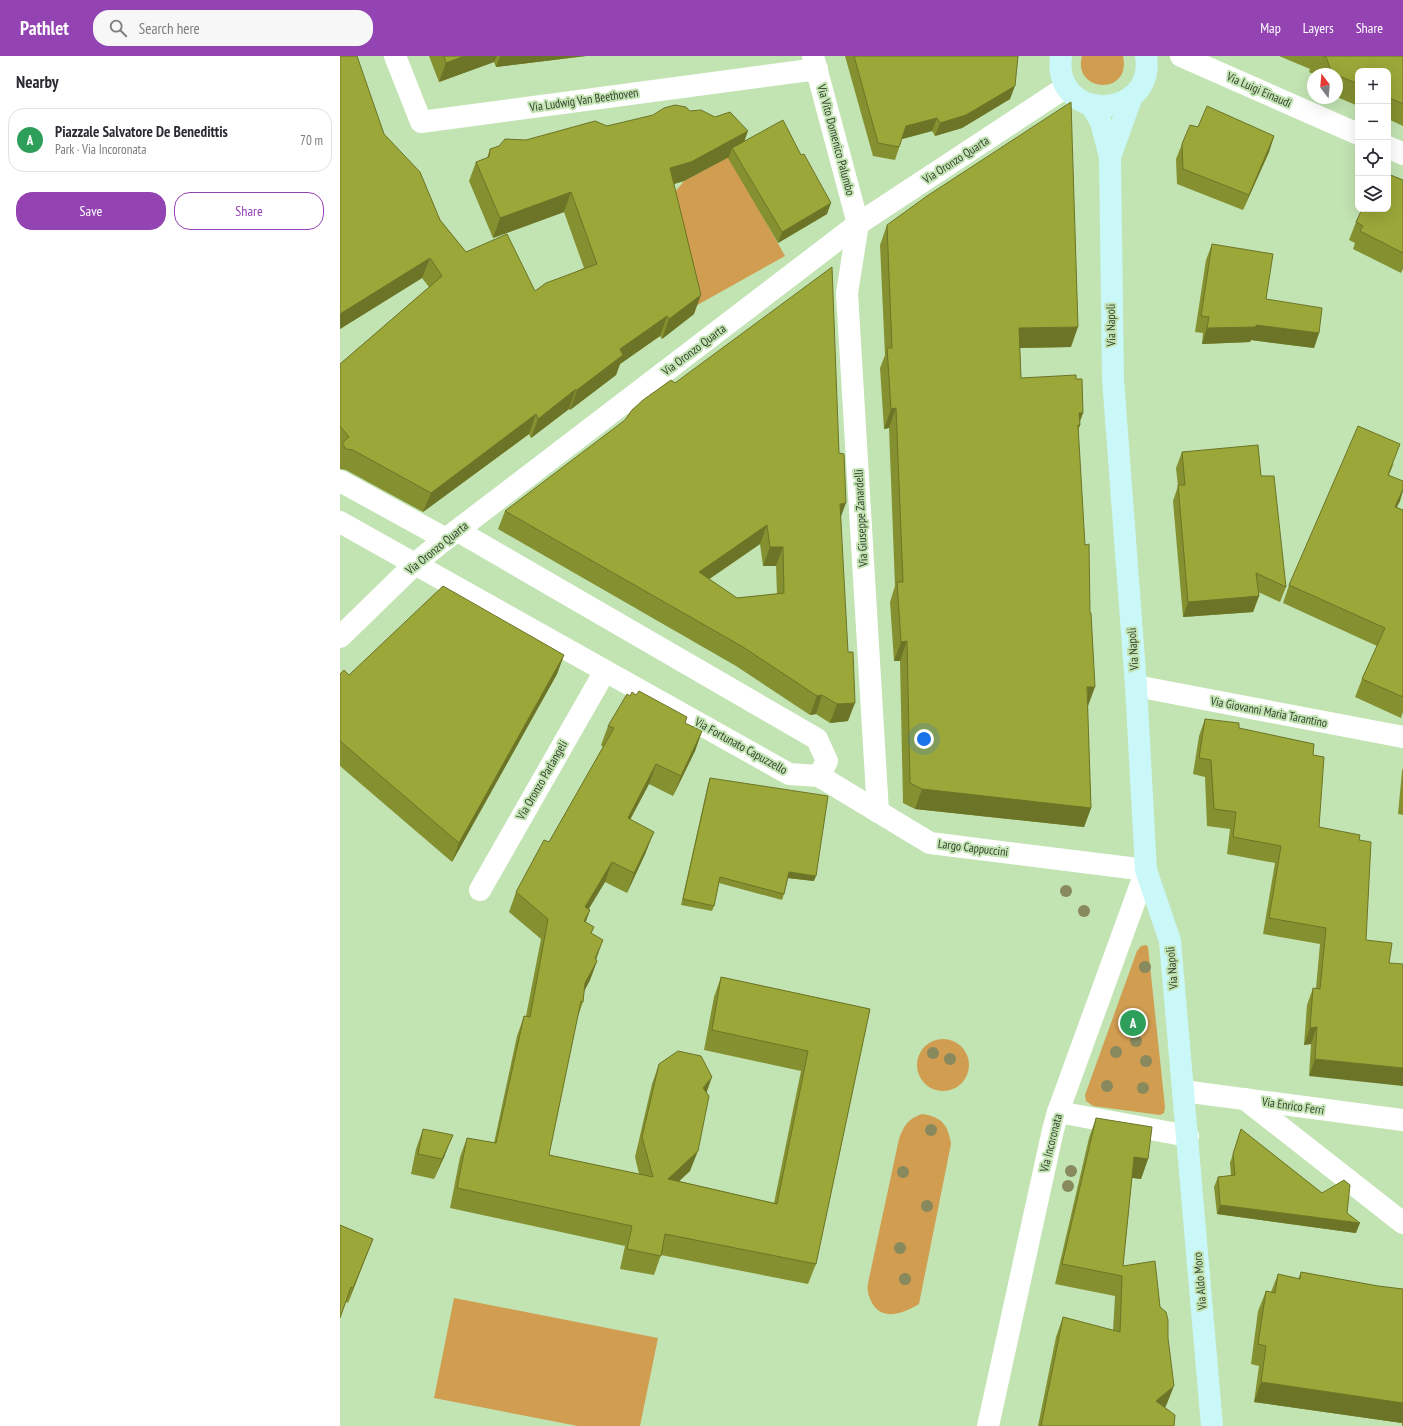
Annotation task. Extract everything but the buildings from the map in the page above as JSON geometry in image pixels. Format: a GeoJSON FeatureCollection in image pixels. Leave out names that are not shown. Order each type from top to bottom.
{"type":"FeatureCollection","features":[{"type":"Feature","properties":{"kind":"main road"},"geometry":{"type":"LineString","coordinates":[[1061,56],[1061,75],[1066,87],[1072,95],[1091,106],[1105,107],[1120,104],[1132,96],[1140,87],[1146,75],[1146,56]]}},
{"type":"Feature","properties":{"kind":"main road","name":"Via Napoli"},"geometry":{"type":"LineString","coordinates":[[1110,157],[1132,96]]}},
{"type":"Feature","properties":{"kind":"main road","name":"Via Napoli"},"geometry":{"type":"LineString","coordinates":[[1091,106],[1101,122],[1110,157],[1113,379],[1136,686],[1146,870],[1170,941],[1188,1136]]}},
{"type":"Feature","properties":{"kind":"main road","name":"Via Aldo Moro"},"geometry":{"type":"LineString","coordinates":[[1188,1136],[1212,1426]]}},
{"type":"Feature","properties":{"kind":"street","name":"Via Ludwig Van Beethoven"},"geometry":{"type":"LineString","coordinates":[[395,56],[421,122],[815,62]]}},
{"type":"Feature","properties":{"kind":"street","name":"Via Luigi Einaudi"},"geometry":{"type":"LineString","coordinates":[[1181,56],[1355,133]]}},
{"type":"Feature","properties":{"kind":"street","name":"Via Vito Domenico Palumbo"},"geometry":{"type":"LineString","coordinates":[[815,62],[858,224]]}},
{"type":"Feature","properties":{"kind":"street","name":"Via Oronzo Quarta"},"geometry":{"type":"LineString","coordinates":[[340,638],[416,563],[858,224],[1066,87]]}},
{"type":"Feature","properties":{"kind":"street"},"geometry":{"type":"LineString","coordinates":[[1391,148],[1403,154]]}},
{"type":"Feature","properties":{"kind":"street","name":"Via Giuseppe Zanardelli"},"geometry":{"type":"LineString","coordinates":[[858,224],[848,293],[878,812]]}},
{"type":"Feature","properties":{"kind":"street"},"geometry":{"type":"LineString","coordinates":[[340,481],[452,535],[817,739],[826,761],[819,776]]}},
{"type":"Feature","properties":{"kind":"street","name":"Via Fortunato Capuzzello"},"geometry":{"type":"LineString","coordinates":[[340,522],[416,563],[789,774],[819,776]]}},
{"type":"Feature","properties":{"kind":"street","name":"Via Oronzo Parlangeli"},"geometry":{"type":"LineString","coordinates":[[480,890],[605,671]]}},
{"type":"Feature","properties":{"kind":"street","name":"Via Giovanni Maria Tarantino"},"geometry":{"type":"LineString","coordinates":[[1136,686],[1403,737]]}},
{"type":"Feature","properties":{"kind":"street","name":"Largo Cappuccini"},"geometry":{"type":"LineString","coordinates":[[819,776],[930,843],[1146,870]]}},
{"type":"Feature","properties":{"kind":"street","name":"Via Incoronata"},"geometry":{"type":"LineString","coordinates":[[988,1426],[1058,1112],[1146,870]]}},
{"type":"Feature","properties":{"kind":"street","name":"Via Enrico Ferri"},"geometry":{"type":"LineString","coordinates":[[1183,1091],[1403,1120]]}},
{"type":"Feature","properties":{"kind":"street"},"geometry":{"type":"LineString","coordinates":[[1245,1099],[1403,1223]]}},
{"type":"Feature","properties":{"kind":"street"},"geometry":{"type":"LineString","coordinates":[[1058,1112],[1188,1136]]}},
{"type":"Feature","properties":{"kind":"shaded area"},"geometry":{"type":"Polygon","coordinates":[[[1082,56],[1123,56],[1123,69],[1119,78],[1111,83],[1102,85],[1093,83],[1085,77],[1081,68],[1082,56]]]}},
{"type":"Feature","properties":{"kind":"shaded area"},"geometry":{"type":"Polygon","coordinates":[[[729,157],[785,256],[692,308],[666,203],[684,181],[729,157]]]}},
{"type":"Feature","properties":{"kind":"shaded area"},"geometry":{"type":"Polygon","coordinates":[[[1146,945],[1148,947],[1165,1107],[1164,1113],[1160,1115],[1093,1106],[1086,1101],[1085,1095],[1137,951],[1141,946],[1146,945]]]}},
{"type":"Feature","properties":{"kind":"shaded area"},"geometry":{"type":"Polygon","coordinates":[[[943,1039],[953,1041],[961,1047],[967,1055],[969,1065],[967,1075],[961,1083],[953,1089],[943,1091],[933,1089],[925,1083],[919,1075],[917,1065],[919,1055],[925,1047],[933,1041],[943,1039]]]}},
{"type":"Feature","properties":{"kind":"shaded area"},"geometry":{"type":"Polygon","coordinates":[[[922,1114],[935,1117],[943,1123],[950,1137],[951,1144],[919,1304],[900,1313],[888,1314],[877,1309],[872,1303],[868,1293],[868,1283],[899,1139],[907,1123],[913,1118],[922,1114]]]}},
{"type":"Feature","properties":{"kind":"shaded area"},"geometry":{"type":"Polygon","coordinates":[[[454,1298],[658,1338],[640,1426],[578,1426],[434,1398],[454,1298]]]}},
{"type":"Feature","properties":{"kind":"place","name":"Piazzale Salvatore De Benedittis"},"geometry":{"type":"Point","coordinates":[1133,1023]}}]}
